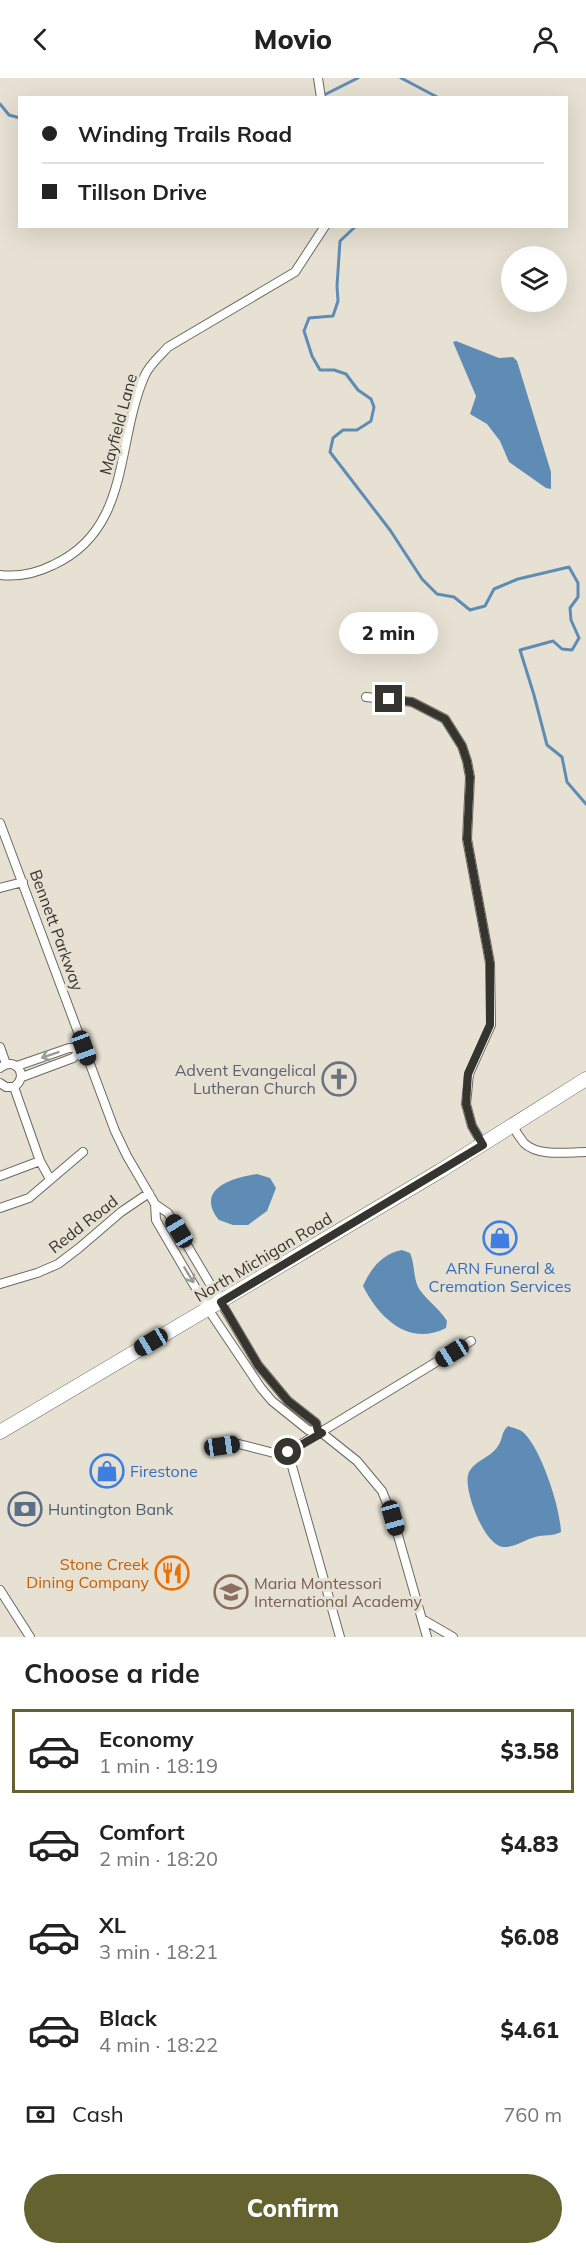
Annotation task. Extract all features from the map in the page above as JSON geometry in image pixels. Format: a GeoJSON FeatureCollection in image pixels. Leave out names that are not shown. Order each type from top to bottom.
{"type":"FeatureCollection","features":[{"type":"Feature","properties":{"kind":"main road","name":"North Michigan Road"},"geometry":{"type":"LineString","coordinates":[[0,1432],[483,1145],[586,1079]]}},
{"type":"Feature","properties":{"kind":"street"},"geometry":{"type":"LineString","coordinates":[[319,80],[321,96]]}},
{"type":"Feature","properties":{"kind":"street","name":"Mayfield Lane"},"geometry":{"type":"LineString","coordinates":[[0,575],[19,575],[46,569],[77,552],[103,524],[120,474],[139,392],[145,374],[154,361],[168,347],[295,272],[324,228]]}},
{"type":"Feature","properties":{"kind":"street"},"geometry":{"type":"LineString","coordinates":[[366,697],[412,702],[445,719],[462,746],[467,761],[470,777],[467,839],[490,963],[490,1025],[468,1074],[466,1104],[472,1126],[483,1145]]}},
{"type":"Feature","properties":{"kind":"street","name":"Bennett Parkway"},"geometry":{"type":"LineString","coordinates":[[0,823],[115,1131],[155,1204],[156,1220],[214,1305]]}},
{"type":"Feature","properties":{"kind":"street"},"geometry":{"type":"LineString","coordinates":[[0,888],[23,882]]}},
{"type":"Feature","properties":{"kind":"street"},"geometry":{"type":"LineString","coordinates":[[0,1047],[3,1066],[12,1063],[17,1066],[22,1077]]}},
{"type":"Feature","properties":{"kind":"street"},"geometry":{"type":"LineString","coordinates":[[17,1066],[69,1048],[84,1048]]}},
{"type":"Feature","properties":{"kind":"street"},"geometry":{"type":"LineString","coordinates":[[0,1083],[6,1087],[14,1087],[22,1077],[73,1058],[84,1048]]}},
{"type":"Feature","properties":{"kind":"street"},"geometry":{"type":"LineString","coordinates":[[14,1087],[40,1161],[51,1179]]}},
{"type":"Feature","properties":{"kind":"street"},"geometry":{"type":"LineString","coordinates":[[513,1126],[523,1142],[533,1149],[546,1152],[586,1152]]}},
{"type":"Feature","properties":{"kind":"street"},"geometry":{"type":"LineString","coordinates":[[0,1208],[29,1198],[83,1152]]}},
{"type":"Feature","properties":{"kind":"street"},"geometry":{"type":"LineString","coordinates":[[0,1176],[40,1161]]}},
{"type":"Feature","properties":{"kind":"street","name":"Redd Road"},"geometry":{"type":"LineString","coordinates":[[0,1284],[58,1264],[121,1212],[149,1193]]}},
{"type":"Feature","properties":{"kind":"street","name":"Bennett Parkway"},"geometry":{"type":"LineString","coordinates":[[155,1204],[168,1213],[214,1305]]}},
{"type":"Feature","properties":{"kind":"street"},"geometry":{"type":"LineString","coordinates":[[214,1305],[261,1388],[272,1401],[308,1430],[320,1432]]}},
{"type":"Feature","properties":{"kind":"street"},"geometry":{"type":"LineString","coordinates":[[214,1305],[288,1401],[316,1423],[320,1432],[357,1461],[382,1491],[393,1518],[427,1637]]}},
{"type":"Feature","properties":{"kind":"street"},"geometry":{"type":"LineString","coordinates":[[222,1446],[239,1444],[278,1454],[288,1452],[471,1341]]}},
{"type":"Feature","properties":{"kind":"street"},"geometry":{"type":"LineString","coordinates":[[288,1452],[340,1637]]}},
{"type":"Feature","properties":{"kind":"street"},"geometry":{"type":"LineString","coordinates":[[0,1590],[30,1637]]}},
{"type":"Feature","properties":{"kind":"street"},"geometry":{"type":"LineString","coordinates":[[422,1619],[453,1637]]}},
{"type":"Feature","properties":{"kind":"water"},"geometry":{"type":"Polygon","coordinates":[[[456,341],[499,358],[513,357],[517,361],[551,472],[551,489],[546,488],[509,462],[500,441],[487,424],[470,414],[476,396],[453,342],[456,341]]]}},
{"type":"Feature","properties":{"kind":"water"},"geometry":{"type":"Polygon","coordinates":[[[257,1174],[270,1178],[276,1188],[267,1211],[248,1225],[233,1225],[219,1220],[212,1209],[211,1200],[214,1193],[237,1178],[257,1174]]]}},
{"type":"Feature","properties":{"kind":"water"},"geometry":{"type":"Polygon","coordinates":[[[402,1250],[410,1253],[418,1287],[447,1321],[446,1328],[420,1334],[397,1326],[378,1309],[363,1286],[370,1273],[383,1258],[402,1250]]]}},
{"type":"Feature","properties":{"kind":"water"},"geometry":{"type":"Polygon","coordinates":[[[508,1426],[523,1432],[538,1453],[554,1495],[561,1532],[534,1537],[512,1546],[503,1547],[489,1537],[477,1516],[469,1493],[468,1475],[473,1466],[495,1450],[508,1426]]]}},
{"type":"Feature","properties":{"kind":"waterway"},"geometry":{"type":"LineString","coordinates":[[322,96],[358,78]]}},
{"type":"Feature","properties":{"kind":"waterway"},"geometry":{"type":"LineString","coordinates":[[401,78],[435,96]]}},
{"type":"Feature","properties":{"kind":"waterway"},"geometry":{"type":"LineString","coordinates":[[0,104],[9,115],[18,117]]}},
{"type":"Feature","properties":{"kind":"waterway"},"geometry":{"type":"LineString","coordinates":[[354,228],[340,241],[338,301],[333,316],[309,318],[304,331],[312,356],[320,370],[334,370],[346,374],[358,390],[371,399],[374,407],[371,421],[357,430],[343,430],[333,438],[330,452],[390,530],[422,579],[437,594],[454,597],[470,610],[485,606],[494,589],[518,579],[569,567],[578,583],[578,597],[570,608],[571,620],[579,638],[572,650],[562,649],[553,641],[520,650],[547,745],[562,757],[567,782],[586,804]]}},
{"type":"Feature","properties":{"kind":"place","name":"Advent Evangelical Lutheran Church"},"geometry":{"type":"Point","coordinates":[339,1079]}},
{"type":"Feature","properties":{"kind":"place","name":"ARN Funeral & Cremation Services"},"geometry":{"type":"Point","coordinates":[500,1238]}},
{"type":"Feature","properties":{"kind":"place","name":"Firestone"},"geometry":{"type":"Point","coordinates":[107,1471]}},
{"type":"Feature","properties":{"kind":"place","name":"Huntington Bank"},"geometry":{"type":"Point","coordinates":[25,1509]}},
{"type":"Feature","properties":{"kind":"place","name":"Stone Creek Dining Company"},"geometry":{"type":"Point","coordinates":[172,1573]}},
{"type":"Feature","properties":{"kind":"place","name":"Maria Montessori International Academy"},"geometry":{"type":"Point","coordinates":[231,1592]}},
{"type":"Feature","properties":{"kind":"route"},"geometry":{"type":"LineString","coordinates":[[288,1452],[322,1433],[318,1431],[316,1423],[288,1401],[258,1365],[221,1302],[483,1145],[472,1126],[466,1104],[468,1074],[490,1025],[490,963],[467,839],[470,777],[467,761],[462,746],[445,719],[412,702],[389,699]]}}]}
